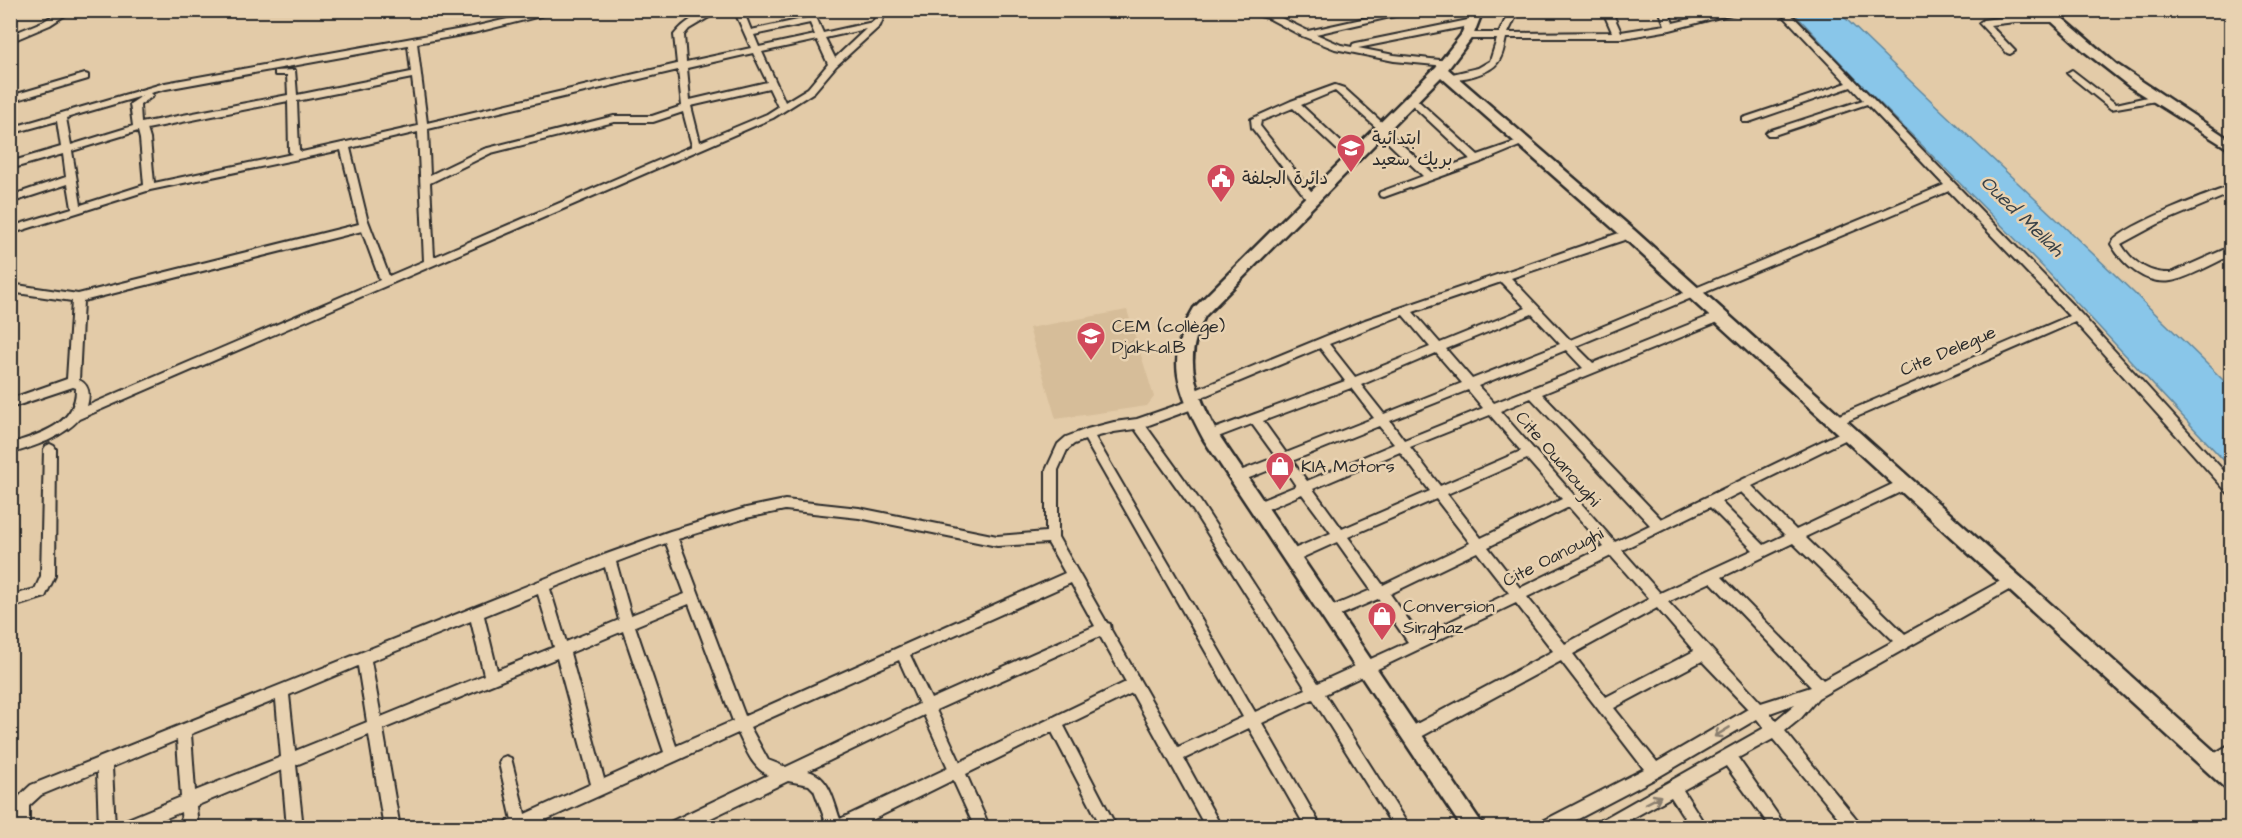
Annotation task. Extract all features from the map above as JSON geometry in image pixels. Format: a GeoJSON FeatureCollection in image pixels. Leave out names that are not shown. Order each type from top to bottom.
{"type":"FeatureCollection","features":[{"type":"Feature","properties":{"kind":"street"},"geometry":{"type":"LineString","coordinates":[[10,39],[47,23],[69,10]]}},
{"type":"Feature","properties":{"kind":"street"},"geometry":{"type":"LineString","coordinates":[[10,131],[165,86],[412,41],[560,10]]}},
{"type":"Feature","properties":{"kind":"street"},"geometry":{"type":"LineString","coordinates":[[697,148],[686,106],[680,32],[717,10]]}},
{"type":"Feature","properties":{"kind":"street"},"geometry":{"type":"LineString","coordinates":[[738,10],[783,108]]}},
{"type":"Feature","properties":{"kind":"street"},"geometry":{"type":"LineString","coordinates":[[10,449],[49,435],[77,415],[697,148],[783,108],[811,90],[833,64],[877,24],[879,16],[877,10]]}},
{"type":"Feature","properties":{"kind":"street"},"geometry":{"type":"LineString","coordinates":[[1240,10],[1270,13],[1306,10]]}},
{"type":"Feature","properties":{"kind":"street"},"geometry":{"type":"LineString","coordinates":[[1305,34],[1417,10]]}},
{"type":"Feature","properties":{"kind":"street"},"geometry":{"type":"LineString","coordinates":[[1270,13],[1305,34],[1333,45],[1446,70],[1489,67],[1496,59],[1502,36],[1515,10]]}},
{"type":"Feature","properties":{"kind":"street"},"geometry":{"type":"LineString","coordinates":[[1582,10],[1609,14],[1618,35]]}},
{"type":"Feature","properties":{"kind":"street"},"geometry":{"type":"LineString","coordinates":[[1663,10],[1670,27]]}},
{"type":"Feature","properties":{"kind":"street"},"geometry":{"type":"LineString","coordinates":[[1346,48],[1472,23],[1502,36],[1618,35],[1670,27],[1743,10]]}},
{"type":"Feature","properties":{"kind":"street"},"geometry":{"type":"LineString","coordinates":[[1782,10],[2077,317],[2232,489]]}},
{"type":"Feature","properties":{"kind":"street"},"geometry":{"type":"LineString","coordinates":[[748,33],[810,15],[833,64]]}},
{"type":"Feature","properties":{"kind":"street"},"geometry":{"type":"LineString","coordinates":[[2010,51],[1983,23],[2050,15],[2094,53],[2156,98],[2232,147]]}},
{"type":"Feature","properties":{"kind":"street"},"geometry":{"type":"LineString","coordinates":[[1472,23],[1446,70],[1412,100],[1199,312],[1191,325],[1182,355],[1192,401],[1210,435],[1475,828]]}},
{"type":"Feature","properties":{"kind":"street"},"geometry":{"type":"LineString","coordinates":[[10,231],[149,187],[345,146],[681,66],[877,24]]}},
{"type":"Feature","properties":{"kind":"street"},"geometry":{"type":"LineString","coordinates":[[412,41],[423,128],[429,263]]}},
{"type":"Feature","properties":{"kind":"street"},"geometry":{"type":"LineString","coordinates":[[1446,70],[2232,780]]}},
{"type":"Feature","properties":{"kind":"street"},"geometry":{"type":"LineString","coordinates":[[149,187],[145,139],[141,128],[136,124],[135,104],[145,96],[154,94],[287,71],[292,74],[294,151],[299,154]]}},
{"type":"Feature","properties":{"kind":"street"},"geometry":{"type":"LineString","coordinates":[[10,166],[141,128],[416,74]]}},
{"type":"Feature","properties":{"kind":"street"},"geometry":{"type":"LineString","coordinates":[[2072,74],[2114,107],[2156,98]]}},
{"type":"Feature","properties":{"kind":"street"},"geometry":{"type":"LineString","coordinates":[[10,99],[85,77]]}},
{"type":"Feature","properties":{"kind":"street"},"geometry":{"type":"LineString","coordinates":[[425,181],[488,151],[614,119],[653,119],[686,106],[772,84]]}},
{"type":"Feature","properties":{"kind":"street"},"geometry":{"type":"LineString","coordinates":[[1746,120],[1852,84]]}},
{"type":"Feature","properties":{"kind":"street"},"geometry":{"type":"LineString","coordinates":[[1313,200],[1254,122],[1262,116],[1330,88],[1338,88],[1431,177]]}},
{"type":"Feature","properties":{"kind":"street"},"geometry":{"type":"LineString","coordinates":[[1412,100],[1477,160]]}},
{"type":"Feature","properties":{"kind":"street"},"geometry":{"type":"LineString","coordinates":[[1771,132],[1868,101]]}},
{"type":"Feature","properties":{"kind":"street"},"geometry":{"type":"LineString","coordinates":[[1294,103],[1353,159]]}},
{"type":"Feature","properties":{"kind":"street"},"geometry":{"type":"LineString","coordinates":[[61,116],[77,209]]}},
{"type":"Feature","properties":{"kind":"street"},"geometry":{"type":"LineString","coordinates":[[1384,194],[1524,142]]}},
{"type":"Feature","properties":{"kind":"street"},"geometry":{"type":"LineString","coordinates":[[345,146],[362,218],[386,280]]}},
{"type":"Feature","properties":{"kind":"street"},"geometry":{"type":"LineString","coordinates":[[10,200],[72,179]]}},
{"type":"Feature","properties":{"kind":"street"},"geometry":{"type":"LineString","coordinates":[[1239,477],[1568,345],[1951,186]]}},
{"type":"Feature","properties":{"kind":"street"},"geometry":{"type":"LineString","coordinates":[[2232,189],[2154,221],[2118,240],[2116,244],[2143,273],[2162,278],[2172,277],[2232,250]]}},
{"type":"Feature","properties":{"kind":"street"},"geometry":{"type":"LineString","coordinates":[[10,288],[78,298],[366,226]]}},
{"type":"Feature","properties":{"kind":"street"},"geometry":{"type":"LineString","coordinates":[[1215,828],[1052,537],[1052,470],[1062,447],[1070,440],[1087,434],[1138,424],[1322,343],[1405,310],[1629,234]]}},
{"type":"Feature","properties":{"kind":"street"},"geometry":{"type":"LineString","coordinates":[[1503,277],[1590,369]]}},
{"type":"Feature","properties":{"kind":"street"},"geometry":{"type":"LineString","coordinates":[[73,382],[78,298]]}},
{"type":"Feature","properties":{"kind":"street"},"geometry":{"type":"LineString","coordinates":[[1210,435],[1353,383],[1533,309]]}},
{"type":"Feature","properties":{"kind":"street","name":"Cite Ouanoughi"},"geometry":{"type":"LineString","coordinates":[[1405,310],[1611,548],[1775,729],[1857,828]]}},
{"type":"Feature","properties":{"kind":"street"},"geometry":{"type":"LineString","coordinates":[[1259,507],[1490,409],[1719,317]]}},
{"type":"Feature","properties":{"kind":"street","name":"Cite Delegue"},"geometry":{"type":"LineString","coordinates":[[1834,422],[2077,317]]}},
{"type":"Feature","properties":{"kind":"street"},"geometry":{"type":"LineString","coordinates":[[1322,343],[1655,771]]}},
{"type":"Feature","properties":{"kind":"street"},"geometry":{"type":"LineString","coordinates":[[10,404],[73,382],[82,386],[81,404],[77,415]]}},
{"type":"Feature","properties":{"kind":"street"},"geometry":{"type":"LineString","coordinates":[[1533,392],[1658,525]]}},
{"type":"Feature","properties":{"kind":"street"},"geometry":{"type":"LineString","coordinates":[[1255,419],[1418,644]]}},
{"type":"Feature","properties":{"kind":"street"},"geometry":{"type":"LineString","coordinates":[[1138,424],[1196,505],[1403,828]]}},
{"type":"Feature","properties":{"kind":"street"},"geometry":{"type":"LineString","coordinates":[[1087,434],[1315,828]]}},
{"type":"Feature","properties":{"kind":"street","name":"Cite Oanoughi"},"geometry":{"type":"LineString","coordinates":[[1176,756],[1418,644],[1847,434]]}},
{"type":"Feature","properties":{"kind":"street"},"geometry":{"type":"LineString","coordinates":[[10,602],[40,593],[48,576],[50,449]]}},
{"type":"Feature","properties":{"kind":"street"},"geometry":{"type":"LineString","coordinates":[[1292,556],[1529,453]]}},
{"type":"Feature","properties":{"kind":"street"},"geometry":{"type":"LineString","coordinates":[[1742,485],[1904,642]]}},
{"type":"Feature","properties":{"kind":"street"},"geometry":{"type":"LineString","coordinates":[[1412,734],[1658,601],[1903,485]]}},
{"type":"Feature","properties":{"kind":"street"},"geometry":{"type":"LineString","coordinates":[[1711,500],[1762,552]]}},
{"type":"Feature","properties":{"kind":"street"},"geometry":{"type":"LineString","coordinates":[[1331,613],[1570,501]]}},
{"type":"Feature","properties":{"kind":"street"},"geometry":{"type":"LineString","coordinates":[[21,828],[22,803],[36,790],[282,693],[542,585],[670,536],[746,513],[785,505],[859,513],[997,541],[1052,537]]}},
{"type":"Feature","properties":{"kind":"street"},"geometry":{"type":"LineString","coordinates":[[670,536],[741,724],[763,765],[774,771],[812,779],[820,785],[838,828],[855,824],[956,771],[1136,684]]}},
{"type":"Feature","properties":{"kind":"street"},"geometry":{"type":"LineString","coordinates":[[609,559],[627,624],[672,755]]}},
{"type":"Feature","properties":{"kind":"street"},"geometry":{"type":"LineString","coordinates":[[506,763],[517,826],[1075,575]]}},
{"type":"Feature","properties":{"kind":"street"},"geometry":{"type":"LineString","coordinates":[[1712,575],[1818,691]]}},
{"type":"Feature","properties":{"kind":"street"},"geometry":{"type":"LineString","coordinates":[[1544,828],[1655,771],[1758,710],[1783,700],[1818,691],[2011,582]]}},
{"type":"Feature","properties":{"kind":"street"},"geometry":{"type":"LineString","coordinates":[[542,585],[599,788]]}},
{"type":"Feature","properties":{"kind":"street"},"geometry":{"type":"LineString","coordinates":[[123,828],[694,596]]}},
{"type":"Feature","properties":{"kind":"street"},"geometry":{"type":"LineString","coordinates":[[476,612],[492,679]]}},
{"type":"Feature","properties":{"kind":"street"},"geometry":{"type":"LineString","coordinates":[[674,828],[927,707],[1105,628]]}},
{"type":"Feature","properties":{"kind":"street"},"geometry":{"type":"LineString","coordinates":[[902,652],[983,828]]}},
{"type":"Feature","properties":{"kind":"street"},"geometry":{"type":"LineString","coordinates":[[1604,706],[1704,653]]}},
{"type":"Feature","properties":{"kind":"street"},"geometry":{"type":"LineString","coordinates":[[364,659],[392,828]]}},
{"type":"Feature","properties":{"kind":"street"},"geometry":{"type":"LineString","coordinates":[[1601,828],[1624,822],[1674,789],[1775,729],[1804,708],[1818,691]]}},
{"type":"Feature","properties":{"kind":"street"},"geometry":{"type":"LineString","coordinates":[[282,693],[295,828]]}},
{"type":"Feature","properties":{"kind":"street"},"geometry":{"type":"LineString","coordinates":[[1055,723],[1110,828]]}},
{"type":"Feature","properties":{"kind":"street"},"geometry":{"type":"LineString","coordinates":[[184,731],[190,828]]}},
{"type":"Feature","properties":{"kind":"street"},"geometry":{"type":"LineString","coordinates":[[2212,763],[2232,750]]}},
{"type":"Feature","properties":{"kind":"street"},"geometry":{"type":"LineString","coordinates":[[1728,756],[1780,828]]}},
{"type":"Feature","properties":{"kind":"street"},"geometry":{"type":"LineString","coordinates":[[104,763],[107,828]]}},
{"type":"Feature","properties":{"kind":"street"},"geometry":{"type":"LineString","coordinates":[[1674,789],[1700,828]]}},
{"type":"Feature","properties":{"kind":"shaded area","name":"CEM (collège) Djakkal.B"},"geometry":{"type":"Polygon","coordinates":[[[1127,310],[1154,397],[1147,406],[1056,419],[1029,328],[1127,310]]]}},
{"type":"Feature","properties":{"kind":"water","name":"Oued Mellah"},"geometry":{"type":"Polygon","coordinates":[[[1792,11],[1838,11],[2231,388],[2231,468],[2043,267],[1858,81],[1792,11]]]}},
{"type":"Feature","properties":{"kind":"place","name":"ابتدائية بريك سعيد"},"geometry":{"type":"Point","coordinates":[1351,174]}},
{"type":"Feature","properties":{"kind":"place","name":"دائرة الجلفة"},"geometry":{"type":"Point","coordinates":[1221,204]}},
{"type":"Feature","properties":{"kind":"place","name":"CEM (collège) Djakkal.B"},"geometry":{"type":"Point","coordinates":[1091,362]}},
{"type":"Feature","properties":{"kind":"place","name":"KIA Motors"},"geometry":{"type":"Point","coordinates":[1280,492]}},
{"type":"Feature","properties":{"kind":"place","name":"Conversion Sirghaz"},"geometry":{"type":"Point","coordinates":[1382,642]}}]}
